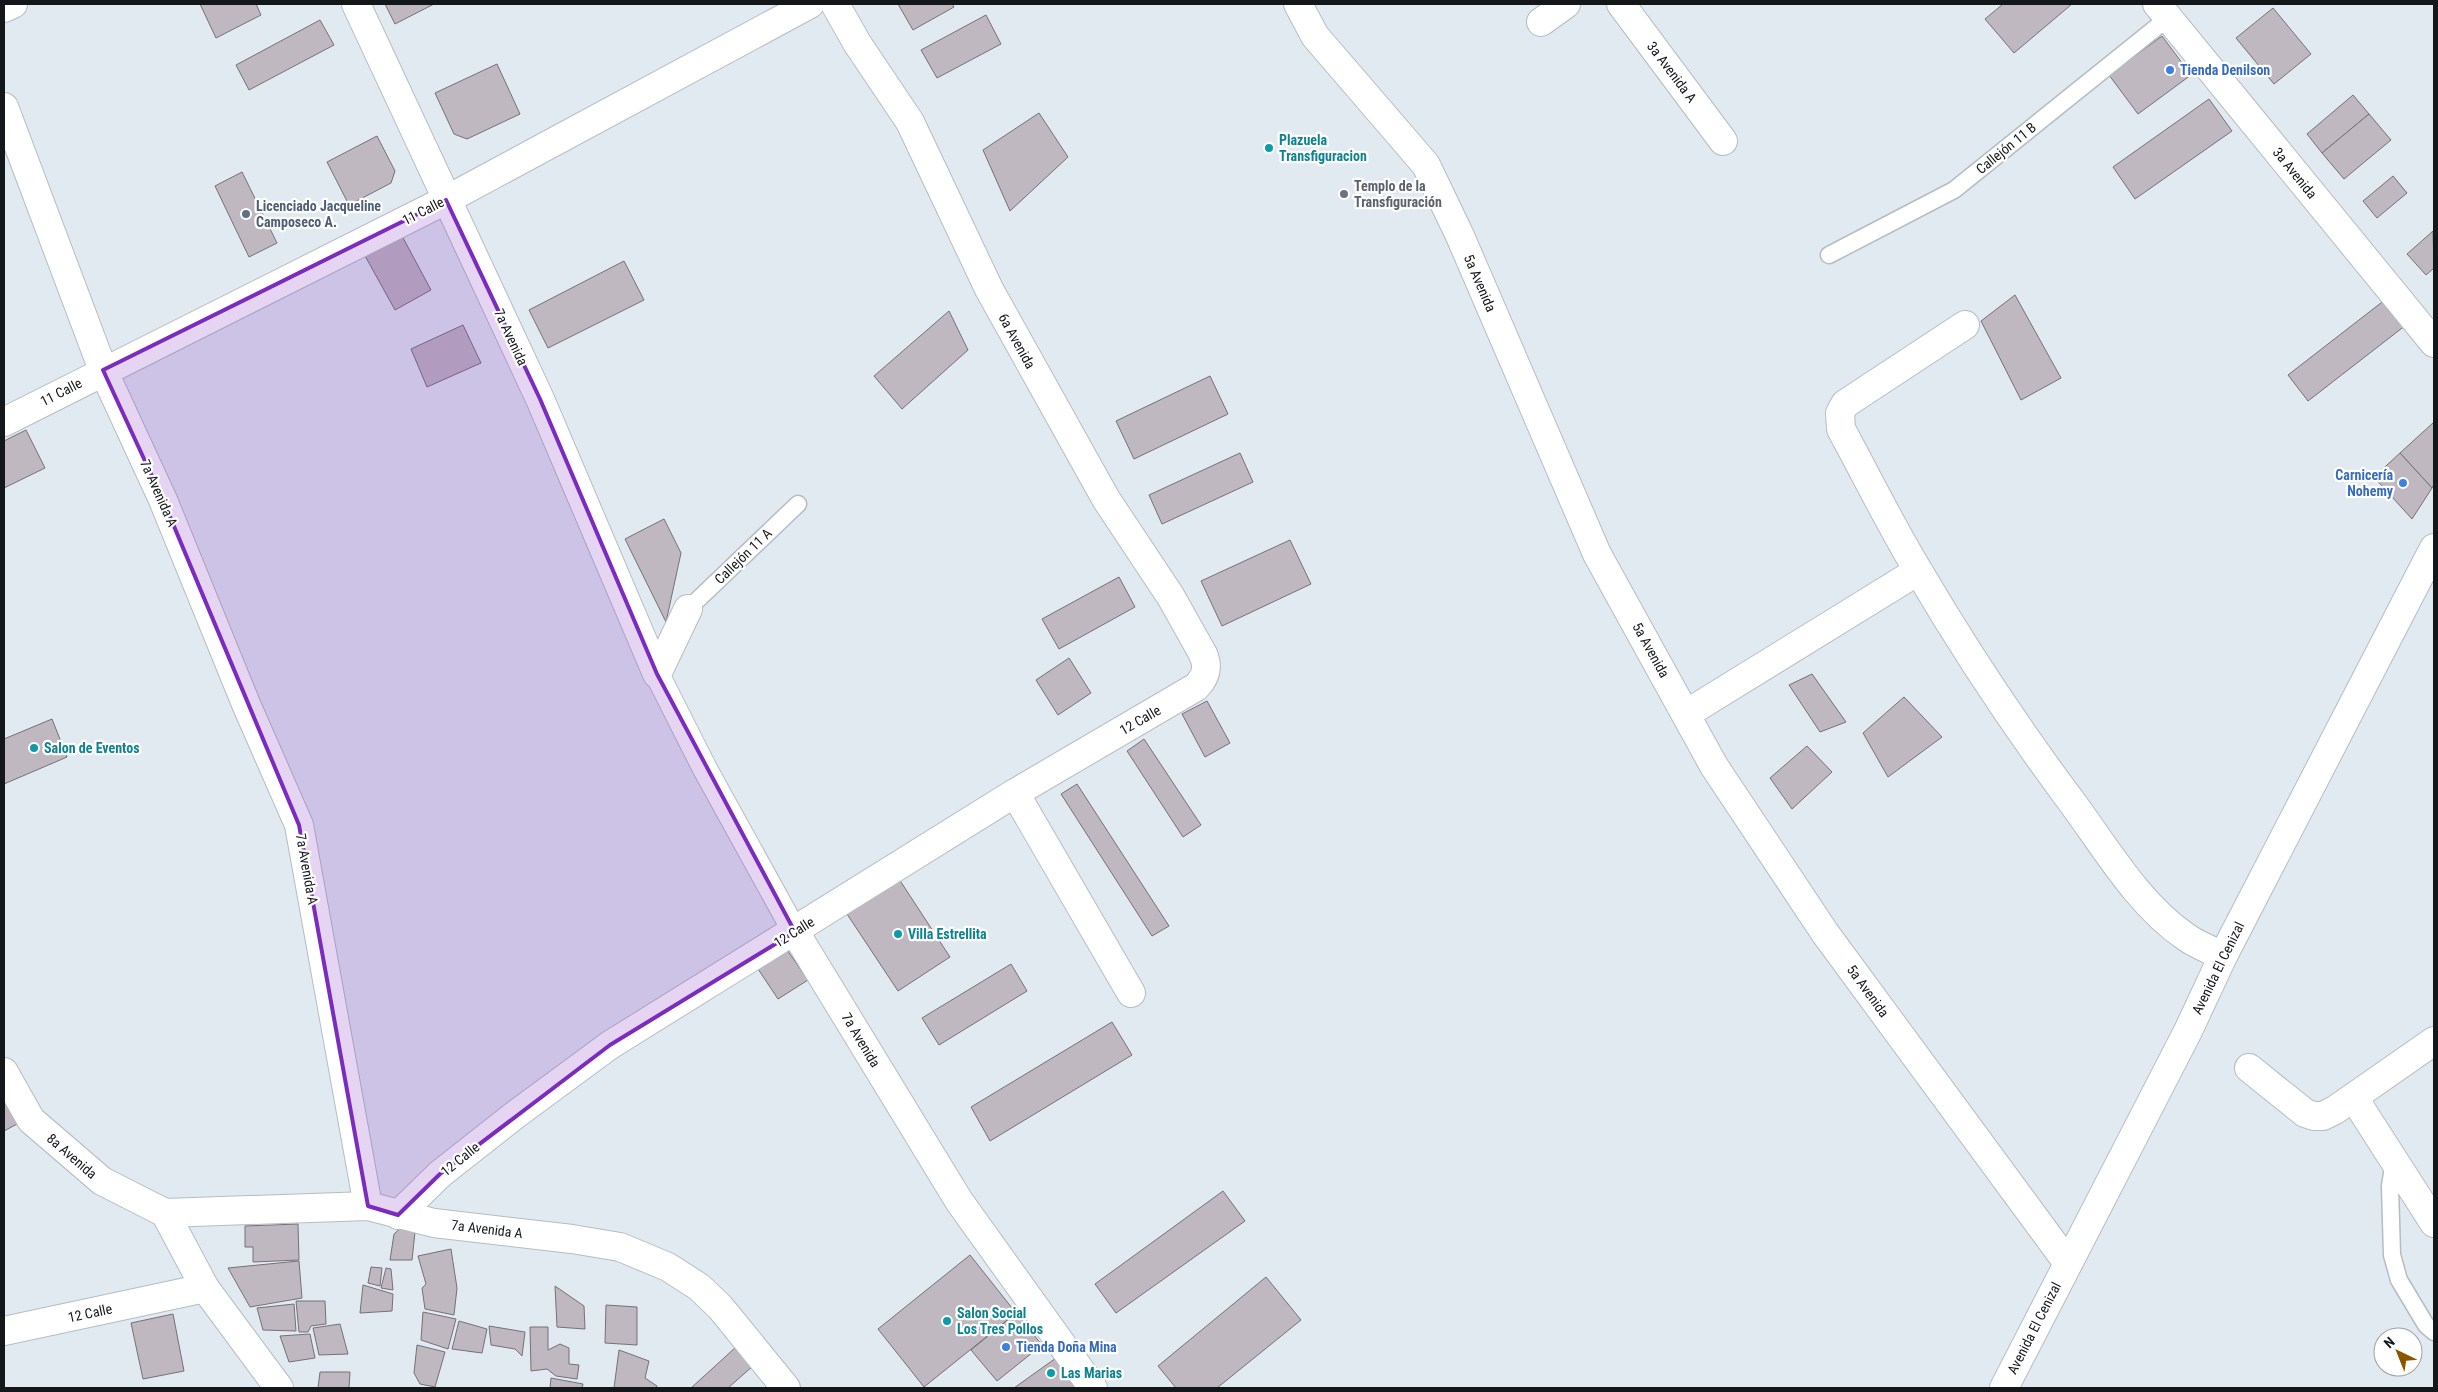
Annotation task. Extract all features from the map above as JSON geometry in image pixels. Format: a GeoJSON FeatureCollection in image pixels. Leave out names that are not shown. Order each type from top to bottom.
{"type":"FeatureCollection","features":[{"type":"Feature","properties":{"kind":"street"},"geometry":{"type":"LineString","coordinates":[[4,8],[13,4]]}},
{"type":"Feature","properties":{"kind":"street","name":"7a Avenida"},"geometry":{"type":"LineString","coordinates":[[356,4],[540,399],[657,674],[705,769],[795,932],[959,1201],[1093,1388]]}},
{"type":"Feature","properties":{"kind":"street","name":"11 Calle"},"geometry":{"type":"LineString","coordinates":[[4,422],[103,370],[446,200],[810,4]]}},
{"type":"Feature","properties":{"kind":"street","name":"6a Avenida"},"geometry":{"type":"LineString","coordinates":[[835,4],[862,50],[910,122],[1002,314],[1106,499],[1171,597],[1204,654],[1207,663],[1206,673]]}},
{"type":"Feature","properties":{"kind":"street","name":"5a Avenida"},"geometry":{"type":"LineString","coordinates":[[1298,4],[1315,36],[1426,165],[1460,236],[1597,554],[1714,766],[1825,933],[2067,1262]]}},
{"type":"Feature","properties":{"kind":"street"},"geometry":{"type":"LineString","coordinates":[[1541,22],[1566,4]]}},
{"type":"Feature","properties":{"kind":"street","name":"3a Avenida A"},"geometry":{"type":"LineString","coordinates":[[1621,4],[1723,141]]}},
{"type":"Feature","properties":{"kind":"street","name":"3a Avenida"},"geometry":{"type":"LineString","coordinates":[[2162,11],[2434,343]]}},
{"type":"Feature","properties":{"kind":"street","name":"7a Avenida A"},"geometry":{"type":"LineString","coordinates":[[4,107],[103,370],[163,500],[246,704],[299,825],[368,1206],[434,1223],[572,1239],[620,1247],[668,1267],[699,1287],[720,1307],[786,1388]]}},
{"type":"Feature","properties":{"kind":"street"},"geometry":{"type":"LineString","coordinates":[[1965,326],[1844,404],[1840,413],[1841,429],[1918,570],[2021,732],[2136,889],[2161,917],[2186,938],[2223,956]]}},
{"type":"Feature","properties":{"kind":"street","name":"Avenida El Cenizal"},"geometry":{"type":"LineString","coordinates":[[2004,1388],[2067,1262],[2188,1031],[2223,956],[2434,548]]}},
{"type":"Feature","properties":{"kind":"street"},"geometry":{"type":"LineString","coordinates":[[1686,714],[1918,570]]}},
{"type":"Feature","properties":{"kind":"street"},"geometry":{"type":"LineString","coordinates":[[657,674],[688,609]]}},
{"type":"Feature","properties":{"kind":"street","name":"12 Calle"},"geometry":{"type":"LineString","coordinates":[[398,1215],[440,1174],[515,1115],[610,1045],[795,932],[1015,793],[1196,687],[1206,673]]}},
{"type":"Feature","properties":{"kind":"street"},"geometry":{"type":"LineString","coordinates":[[1015,793],[1131,993]]}},
{"type":"Feature","properties":{"kind":"street"},"geometry":{"type":"LineString","coordinates":[[2249,1068],[2305,1112],[2314,1116],[2323,1116],[2354,1098],[2434,1040]]}},
{"type":"Feature","properties":{"kind":"street","name":"8a Avenida"},"geometry":{"type":"LineString","coordinates":[[4,1072],[31,1120],[102,1181],[166,1213],[368,1206]]}},
{"type":"Feature","properties":{"kind":"street"},"geometry":{"type":"LineString","coordinates":[[2354,1098],[2434,1223]]}},
{"type":"Feature","properties":{"kind":"street"},"geometry":{"type":"LineString","coordinates":[[166,1213],[206,1288],[279,1388]]}},
{"type":"Feature","properties":{"kind":"street","name":"12 Calle"},"geometry":{"type":"LineString","coordinates":[[4,1331],[206,1288]]}},
{"type":"Feature","properties":{"kind":"lane","name":"Callejón 11 B"},"geometry":{"type":"LineString","coordinates":[[1829,255],[1954,190],[2162,11]]}},
{"type":"Feature","properties":{"kind":"lane","name":"Callejón 11 A"},"geometry":{"type":"LineString","coordinates":[[688,609],[798,504]]}},
{"type":"Feature","properties":{"kind":"lane"},"geometry":{"type":"LineString","coordinates":[[2394,1158],[2390,1186],[2392,1255],[2400,1280],[2426,1325],[2434,1332]]}},
{"type":"Feature","properties":{"kind":"highlighted area"},"geometry":{"type":"Polygon","coordinates":[[[446,200],[540,399],[657,674],[795,932],[610,1045],[440,1174],[398,1215],[368,1206],[299,825],[163,500],[103,370],[446,200]]]}},
{"type":"Feature","properties":{"kind":"building"},"geometry":{"type":"Polygon","coordinates":[[[200,4],[256,4],[261,15],[216,38],[200,4]]]}},
{"type":"Feature","properties":{"kind":"building"},"geometry":{"type":"Polygon","coordinates":[[[385,4],[434,4],[395,24],[385,4]]]}},
{"type":"Feature","properties":{"kind":"building"},"geometry":{"type":"Polygon","coordinates":[[[898,4],[952,4],[954,7],[913,30],[898,4]]]}},
{"type":"Feature","properties":{"kind":"building"},"geometry":{"type":"Polygon","coordinates":[[[2003,4],[2072,4],[2014,53],[1985,19],[2003,4]]]}},
{"type":"Feature","properties":{"kind":"building"},"geometry":{"type":"Polygon","coordinates":[[[2273,8],[2311,54],[2274,84],[2236,38],[2273,8]]]}},
{"type":"Feature","properties":{"kind":"building"},"geometry":{"type":"Polygon","coordinates":[[[986,15],[1001,44],[937,78],[921,50],[986,15]]]}},
{"type":"Feature","properties":{"kind":"building"},"geometry":{"type":"Polygon","coordinates":[[[320,20],[334,45],[249,90],[236,65],[320,20]]]}},
{"type":"Feature","properties":{"kind":"building"},"geometry":{"type":"Polygon","coordinates":[[[2162,36],[2191,75],[2138,114],[2109,75],[2162,36]]]}},
{"type":"Feature","properties":{"kind":"building"},"geometry":{"type":"Polygon","coordinates":[[[497,64],[520,114],[467,139],[454,134],[435,93],[497,64]]]}},
{"type":"Feature","properties":{"kind":"building"},"geometry":{"type":"Polygon","coordinates":[[[2353,95],[2369,114],[2322,153],[2307,134],[2353,95]]]}},
{"type":"Feature","properties":{"kind":"building"},"geometry":{"type":"Polygon","coordinates":[[[2209,99],[2232,131],[2135,199],[2113,167],[2209,99]]]}},
{"type":"Feature","properties":{"kind":"building"},"geometry":{"type":"Polygon","coordinates":[[[1039,113],[1068,157],[1010,211],[983,150],[1039,113]]]}},
{"type":"Feature","properties":{"kind":"building"},"geometry":{"type":"Polygon","coordinates":[[[2369,114],[2391,140],[2344,179],[2322,153],[2369,114]]]}},
{"type":"Feature","properties":{"kind":"building"},"geometry":{"type":"Polygon","coordinates":[[[377,136],[395,171],[391,183],[349,205],[327,162],[377,136]]]}},
{"type":"Feature","properties":{"kind":"building","name":"Licenciado Jacqueline Camposeco A."},"geometry":{"type":"Polygon","coordinates":[[[242,172],[277,243],[249,257],[215,186],[242,172]]]}},
{"type":"Feature","properties":{"kind":"building"},"geometry":{"type":"Polygon","coordinates":[[[2393,176],[2407,193],[2377,218],[2363,201],[2393,176]]]}},
{"type":"Feature","properties":{"kind":"building"},"geometry":{"type":"Polygon","coordinates":[[[2433,231],[2434,268],[2426,275],[2407,254],[2433,231]]]}},
{"type":"Feature","properties":{"kind":"building"},"geometry":{"type":"Polygon","coordinates":[[[401,234],[431,290],[395,310],[364,254],[401,234]]]}},
{"type":"Feature","properties":{"kind":"building"},"geometry":{"type":"Polygon","coordinates":[[[624,261],[644,300],[548,348],[529,310],[624,261]]]}},
{"type":"Feature","properties":{"kind":"building"},"geometry":{"type":"Polygon","coordinates":[[[2015,295],[2061,378],[2021,400],[1981,321],[2015,295]]]}},
{"type":"Feature","properties":{"kind":"building"},"geometry":{"type":"Polygon","coordinates":[[[2386,299],[2406,325],[2308,401],[2288,375],[2386,299]]]}},
{"type":"Feature","properties":{"kind":"building"},"geometry":{"type":"Polygon","coordinates":[[[949,311],[968,350],[902,409],[874,376],[949,311]]]}},
{"type":"Feature","properties":{"kind":"building"},"geometry":{"type":"Polygon","coordinates":[[[463,325],[481,363],[427,387],[411,349],[463,325]]]}},
{"type":"Feature","properties":{"kind":"building"},"geometry":{"type":"Polygon","coordinates":[[[1210,376],[1228,414],[1134,459],[1116,421],[1210,376]]]}},
{"type":"Feature","properties":{"kind":"building"},"geometry":{"type":"Polygon","coordinates":[[[2434,422],[2434,484],[2432,488],[2400,453],[2434,422]]]}},
{"type":"Feature","properties":{"kind":"building"},"geometry":{"type":"Polygon","coordinates":[[[26,430],[45,468],[4,488],[4,441],[26,430]]]}},
{"type":"Feature","properties":{"kind":"building"},"geometry":{"type":"Polygon","coordinates":[[[1240,453],[1253,482],[1162,524],[1149,495],[1240,453]]]}},
{"type":"Feature","properties":{"kind":"building","name":"Carnicería Nohemy"},"geometry":{"type":"Polygon","coordinates":[[[2400,453],[2432,488],[2412,519],[2374,477],[2400,453]]]}},
{"type":"Feature","properties":{"kind":"building"},"geometry":{"type":"Polygon","coordinates":[[[664,519],[681,553],[666,622],[625,539],[664,519]]]}},
{"type":"Feature","properties":{"kind":"building"},"geometry":{"type":"Polygon","coordinates":[[[1290,540],[1311,584],[1222,626],[1201,581],[1290,540]]]}},
{"type":"Feature","properties":{"kind":"building"},"geometry":{"type":"Polygon","coordinates":[[[1119,577],[1135,607],[1059,649],[1042,619],[1119,577]]]}},
{"type":"Feature","properties":{"kind":"building"},"geometry":{"type":"Polygon","coordinates":[[[1069,658],[1091,693],[1058,715],[1036,680],[1069,658]]]}},
{"type":"Feature","properties":{"kind":"building"},"geometry":{"type":"Polygon","coordinates":[[[1812,674],[1846,722],[1820,732],[1789,685],[1812,674]]]}},
{"type":"Feature","properties":{"kind":"building"},"geometry":{"type":"Polygon","coordinates":[[[1904,697],[1942,737],[1888,777],[1863,733],[1904,697]]]}},
{"type":"Feature","properties":{"kind":"building"},"geometry":{"type":"Polygon","coordinates":[[[1207,701],[1230,743],[1205,757],[1182,714],[1207,701]]]}},
{"type":"Feature","properties":{"kind":"building","name":"Salon de Eventos"},"geometry":{"type":"Polygon","coordinates":[[[52,719],[67,757],[4,784],[4,739],[52,719]]]}},
{"type":"Feature","properties":{"kind":"building"},"geometry":{"type":"Polygon","coordinates":[[[1144,739],[1201,825],[1183,837],[1127,751],[1144,739]]]}},
{"type":"Feature","properties":{"kind":"building"},"geometry":{"type":"Polygon","coordinates":[[[1807,746],[1832,772],[1792,809],[1770,778],[1807,746]]]}},
{"type":"Feature","properties":{"kind":"building"},"geometry":{"type":"Polygon","coordinates":[[[1077,784],[1169,926],[1152,936],[1061,794],[1077,784]]]}},
{"type":"Feature","properties":{"kind":"building","name":"Villa Estrellita"},"geometry":{"type":"Polygon","coordinates":[[[897,876],[950,957],[898,991],[845,911],[897,876]]]}},
{"type":"Feature","properties":{"kind":"building"},"geometry":{"type":"Polygon","coordinates":[[[785,947],[808,980],[778,999],[756,966],[785,947]]]}},
{"type":"Feature","properties":{"kind":"building"},"geometry":{"type":"Polygon","coordinates":[[[1011,964],[1027,991],[939,1045],[922,1018],[1011,964]]]}},
{"type":"Feature","properties":{"kind":"building"},"geometry":{"type":"Polygon","coordinates":[[[1112,1022],[1132,1055],[990,1141],[971,1107],[1112,1022]]]}},
{"type":"Feature","properties":{"kind":"building"},"geometry":{"type":"Polygon","coordinates":[[[4,1095],[19,1123],[4,1131],[4,1095]]]}},
{"type":"Feature","properties":{"kind":"building"},"geometry":{"type":"Polygon","coordinates":[[[1223,1191],[1245,1221],[1116,1313],[1095,1284],[1223,1191]]]}},
{"type":"Feature","properties":{"kind":"building"},"geometry":{"type":"Polygon","coordinates":[[[298,1224],[299,1260],[253,1262],[253,1247],[245,1247],[245,1226],[298,1224]]]}},
{"type":"Feature","properties":{"kind":"building"},"geometry":{"type":"Polygon","coordinates":[[[403,1226],[415,1232],[412,1260],[390,1260],[394,1234],[403,1226]]]}},
{"type":"Feature","properties":{"kind":"building"},"geometry":{"type":"Polygon","coordinates":[[[451,1249],[457,1288],[454,1315],[425,1309],[422,1288],[426,1284],[418,1256],[451,1249]]]}},
{"type":"Feature","properties":{"kind":"building","name":"Salon Social Los Tres Pollos"},"geometry":{"type":"Polygon","coordinates":[[[970,1255],[1016,1313],[924,1387],[878,1329],[970,1255]]]}},
{"type":"Feature","properties":{"kind":"building"},"geometry":{"type":"Polygon","coordinates":[[[299,1261],[302,1298],[250,1307],[228,1268],[299,1261]]]}},
{"type":"Feature","properties":{"kind":"building"},"geometry":{"type":"Polygon","coordinates":[[[371,1267],[382,1268],[380,1286],[368,1283],[371,1267]]]}},
{"type":"Feature","properties":{"kind":"building"},"geometry":{"type":"Polygon","coordinates":[[[386,1268],[391,1269],[393,1290],[381,1288],[386,1268]]]}},
{"type":"Feature","properties":{"kind":"building"},"geometry":{"type":"Polygon","coordinates":[[[1266,1277],[1301,1320],[1217,1388],[1176,1388],[1158,1366],[1266,1277]]]}},
{"type":"Feature","properties":{"kind":"building"},"geometry":{"type":"Polygon","coordinates":[[[363,1285],[393,1294],[392,1311],[360,1313],[363,1285]]]}},
{"type":"Feature","properties":{"kind":"building"},"geometry":{"type":"Polygon","coordinates":[[[555,1286],[584,1306],[585,1329],[557,1327],[555,1286]]]}},
{"type":"Feature","properties":{"kind":"building"},"geometry":{"type":"Polygon","coordinates":[[[296,1301],[325,1301],[326,1324],[311,1326],[308,1332],[299,1332],[296,1301]]]}},
{"type":"Feature","properties":{"kind":"building"},"geometry":{"type":"Polygon","coordinates":[[[294,1304],[296,1331],[263,1330],[257,1308],[294,1304]]]}},
{"type":"Feature","properties":{"kind":"building"},"geometry":{"type":"Polygon","coordinates":[[[606,1305],[637,1307],[637,1345],[605,1343],[606,1305]]]}},
{"type":"Feature","properties":{"kind":"building"},"geometry":{"type":"Polygon","coordinates":[[[423,1312],[456,1319],[448,1349],[421,1340],[423,1312]]]}},
{"type":"Feature","properties":{"kind":"building","name":"Tienda Doña Mina"},"geometry":{"type":"Polygon","coordinates":[[[1016,1313],[1042,1345],[997,1381],[971,1350],[1016,1313]]]}},
{"type":"Feature","properties":{"kind":"building"},"geometry":{"type":"Polygon","coordinates":[[[173,1314],[184,1371],[143,1379],[131,1323],[173,1314]]]}},
{"type":"Feature","properties":{"kind":"building"},"geometry":{"type":"Polygon","coordinates":[[[459,1321],[487,1329],[482,1353],[452,1349],[459,1321]]]}},
{"type":"Feature","properties":{"kind":"building"},"geometry":{"type":"Polygon","coordinates":[[[340,1324],[348,1354],[319,1355],[313,1328],[340,1324]]]}},
{"type":"Feature","properties":{"kind":"building"},"geometry":{"type":"Polygon","coordinates":[[[489,1326],[525,1332],[522,1356],[515,1349],[491,1345],[489,1326]]]}},
{"type":"Feature","properties":{"kind":"building"},"geometry":{"type":"Polygon","coordinates":[[[530,1327],[548,1327],[548,1350],[560,1344],[569,1348],[569,1364],[579,1365],[577,1379],[556,1376],[547,1369],[531,1371],[530,1327]]]}},
{"type":"Feature","properties":{"kind":"building"},"geometry":{"type":"Polygon","coordinates":[[[310,1334],[315,1358],[289,1362],[280,1336],[310,1334]]]}},
{"type":"Feature","properties":{"kind":"building"},"geometry":{"type":"Polygon","coordinates":[[[417,1345],[445,1352],[435,1387],[420,1384],[414,1373],[417,1345]]]}},
{"type":"Feature","properties":{"kind":"building"},"geometry":{"type":"Polygon","coordinates":[[[736,1347],[754,1365],[728,1388],[691,1388],[736,1347]]]}},
{"type":"Feature","properties":{"kind":"building"},"geometry":{"type":"Polygon","coordinates":[[[619,1350],[649,1361],[645,1378],[657,1386],[656,1388],[614,1388],[619,1350]]]}},
{"type":"Feature","properties":{"kind":"building","name":"Las Marias"},"geometry":{"type":"Polygon","coordinates":[[[1056,1358],[1077,1388],[1014,1388],[1056,1358]]]}},
{"type":"Feature","properties":{"kind":"building"},"geometry":{"type":"Polygon","coordinates":[[[320,1372],[350,1372],[349,1388],[318,1388],[320,1372]]]}},
{"type":"Feature","properties":{"kind":"building"},"geometry":{"type":"Polygon","coordinates":[[[551,1378],[583,1384],[582,1388],[550,1388],[551,1378]]]}},
{"type":"Feature","properties":{"kind":"place","name":"Tienda Denilson"},"geometry":{"type":"Point","coordinates":[2170,70]}},
{"type":"Feature","properties":{"kind":"place","name":"Plazuela Transfiguracion"},"geometry":{"type":"Point","coordinates":[1269,148]}},
{"type":"Feature","properties":{"kind":"place","name":"Templo de la Transfiguración"},"geometry":{"type":"Point","coordinates":[1344,194]}},
{"type":"Feature","properties":{"kind":"place","name":"Licenciado Jacqueline Camposeco A."},"geometry":{"type":"Point","coordinates":[246,214]}},
{"type":"Feature","properties":{"kind":"place","name":"Carnicería Nohemy"},"geometry":{"type":"Point","coordinates":[2403,483]}},
{"type":"Feature","properties":{"kind":"place","name":"Salon de Eventos"},"geometry":{"type":"Point","coordinates":[34,748]}},
{"type":"Feature","properties":{"kind":"place","name":"Villa Estrellita"},"geometry":{"type":"Point","coordinates":[898,934]}},
{"type":"Feature","properties":{"kind":"place","name":"Salon Social Los Tres Pollos"},"geometry":{"type":"Point","coordinates":[947,1321]}},
{"type":"Feature","properties":{"kind":"place","name":"Tienda Doña Mina"},"geometry":{"type":"Point","coordinates":[1006,1347]}},
{"type":"Feature","properties":{"kind":"place","name":"Las Marias"},"geometry":{"type":"Point","coordinates":[1051,1373]}}]}
